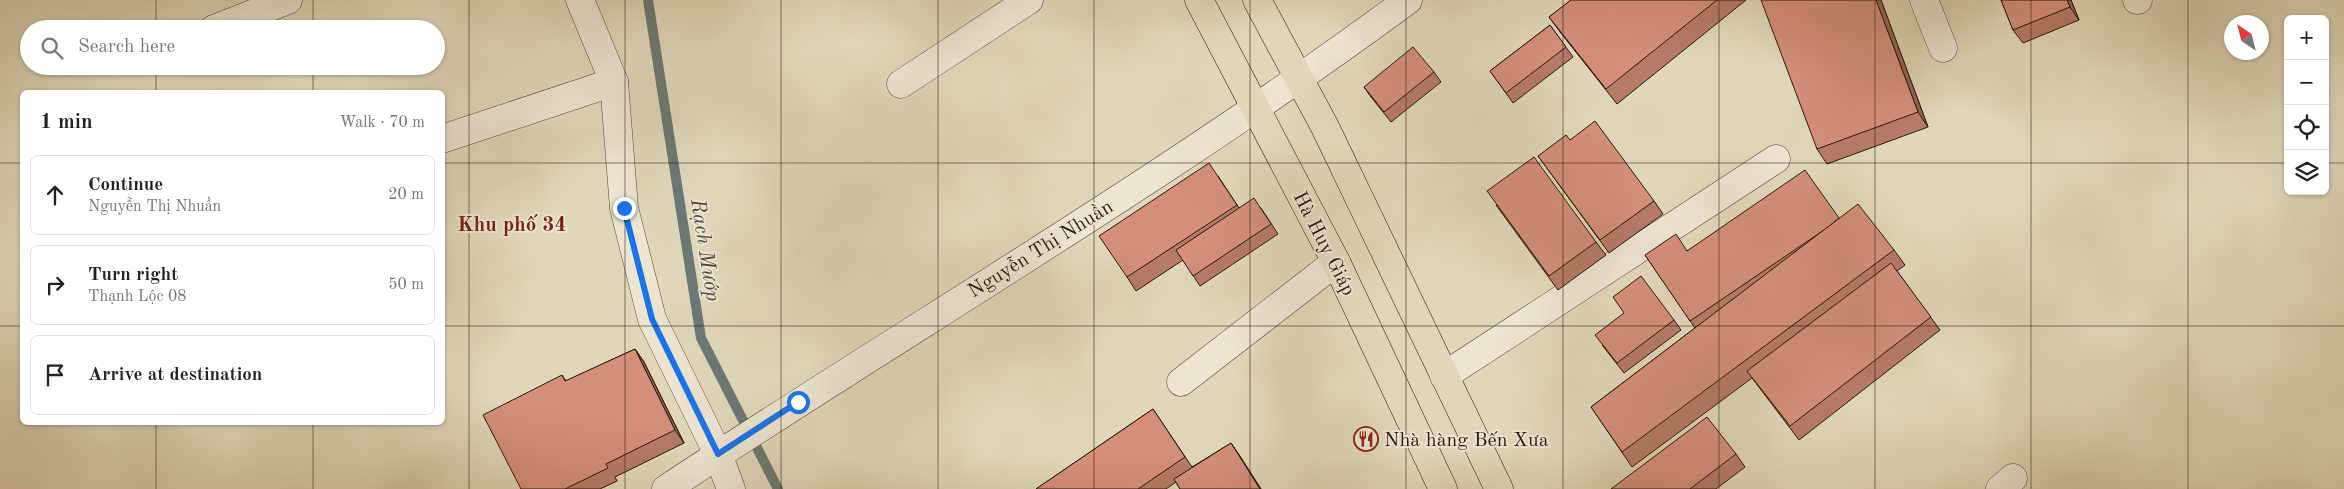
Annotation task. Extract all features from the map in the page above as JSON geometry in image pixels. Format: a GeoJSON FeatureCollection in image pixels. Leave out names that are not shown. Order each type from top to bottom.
{"type":"FeatureCollection","features":[{"type":"Feature","properties":{"kind":"main road","name":"Hà Huy Giáp"},"geometry":{"type":"LineString","coordinates":[[1199,0],[1336,262],[1443,489]]}},
{"type":"Feature","properties":{"kind":"main road"},"geometry":{"type":"LineString","coordinates":[[1257,0],[1325,127],[1500,489]]}},
{"type":"Feature","properties":{"kind":"street"},"geometry":{"type":"LineString","coordinates":[[237,20],[288,0]]}},
{"type":"Feature","properties":{"kind":"street"},"geometry":{"type":"LineString","coordinates":[[580,0],[614,82],[624,208],[652,319],[718,454],[731,489]]}},
{"type":"Feature","properties":{"kind":"street"},"geometry":{"type":"LineString","coordinates":[[901,84],[1029,0]]}},
{"type":"Feature","properties":{"kind":"street","name":"Nguyễn Thị Nhuần"},"geometry":{"type":"LineString","coordinates":[[666,489],[798,402],[1211,139],[1299,79],[1408,0]]}},
{"type":"Feature","properties":{"kind":"street"},"geometry":{"type":"LineString","coordinates":[[1924,0],[1943,48]]}},
{"type":"Feature","properties":{"kind":"street"},"geometry":{"type":"LineString","coordinates":[[445,138],[614,82]]}},
{"type":"Feature","properties":{"kind":"street"},"geometry":{"type":"LineString","coordinates":[[1444,376],[1776,159]]}},
{"type":"Feature","properties":{"kind":"street"},"geometry":{"type":"LineString","coordinates":[[1182,382],[1336,262]]}},
{"type":"Feature","properties":{"kind":"building"},"geometry":{"type":"Polygon","coordinates":[[[1571,0],[1717,0],[1606,89],[1549,17],[1571,0]]]}},
{"type":"Feature","properties":{"kind":"building"},"geometry":{"type":"Polygon","coordinates":[[[1761,0],[1876,0],[1918,112],[1817,149],[1761,0]]]}},
{"type":"Feature","properties":{"kind":"building"},"geometry":{"type":"Polygon","coordinates":[[[2001,0],[2067,0],[2070,7],[2013,30],[2001,0]]]}},
{"type":"Feature","properties":{"kind":"building"},"geometry":{"type":"Polygon","coordinates":[[[1550,25],[1566,47],[1506,93],[1490,71],[1550,25]]]}},
{"type":"Feature","properties":{"kind":"building"},"geometry":{"type":"Polygon","coordinates":[[[1413,47],[1434,72],[1384,112],[1364,87],[1413,47]]]}},
{"type":"Feature","properties":{"kind":"building"},"geometry":{"type":"Polygon","coordinates":[[[1595,121],[1654,201],[1600,240],[1538,156],[1566,135],[1570,140],[1595,121]]]}},
{"type":"Feature","properties":{"kind":"building"},"geometry":{"type":"Polygon","coordinates":[[[1534,157],[1596,242],[1549,276],[1487,191],[1534,157]]]}},
{"type":"Feature","properties":{"kind":"building"},"geometry":{"type":"Polygon","coordinates":[[[1209,163],[1237,205],[1127,277],[1099,236],[1209,163]]]}},
{"type":"Feature","properties":{"kind":"building"},"geometry":{"type":"Polygon","coordinates":[[[1805,170],[1839,218],[1690,321],[1645,255],[1676,234],[1687,251],[1805,170]]]}},
{"type":"Feature","properties":{"kind":"building"},"geometry":{"type":"Polygon","coordinates":[[[1254,198],[1271,224],[1193,276],[1176,250],[1254,198]]]}},
{"type":"Feature","properties":{"kind":"building"},"geometry":{"type":"Polygon","coordinates":[[[1858,204],[1894,250],[1622,452],[1591,407],[1858,204]]]}},
{"type":"Feature","properties":{"kind":"building"},"geometry":{"type":"Polygon","coordinates":[[[1891,263],[1931,317],[1790,426],[1747,371],[1891,263]]]}},
{"type":"Feature","properties":{"kind":"building"},"geometry":{"type":"Polygon","coordinates":[[[1641,276],[1674,320],[1617,363],[1595,335],[1624,313],[1613,297],[1641,276]]]}},
{"type":"Feature","properties":{"kind":"building"},"geometry":{"type":"Polygon","coordinates":[[[635,349],[675,430],[606,464],[608,468],[565,489],[521,489],[483,415],[562,375],[565,381],[635,349]]]}},
{"type":"Feature","properties":{"kind":"building"},"geometry":{"type":"Polygon","coordinates":[[[1153,409],[1185,457],[1138,489],[1036,489],[1153,409]]]}},
{"type":"Feature","properties":{"kind":"building"},"geometry":{"type":"Polygon","coordinates":[[[1707,417],[1736,454],[1690,489],[1611,489],[1707,417]]]}},
{"type":"Feature","properties":{"kind":"building"},"geometry":{"type":"Polygon","coordinates":[[[1231,443],[1260,489],[1180,489],[1174,479],[1231,443]]]}},
{"type":"Feature","properties":{"kind":"waterway","name":"Rạch Mướp"},"geometry":{"type":"LineString","coordinates":[[648,0],[701,338],[778,489]]}},
{"type":"Feature","properties":{"kind":"place","name":"Nhà hàng Bến Xưa"},"geometry":{"type":"Point","coordinates":[1366,439]}},
{"type":"Feature","properties":{"kind":"district","name":"Khu phố 34"},"geometry":{"type":"Point","coordinates":[512,224]}},
{"type":"Feature","properties":{"kind":"route"},"geometry":{"type":"LineString","coordinates":[[624,208],[652,319],[718,454],[798,402]]}}]}
